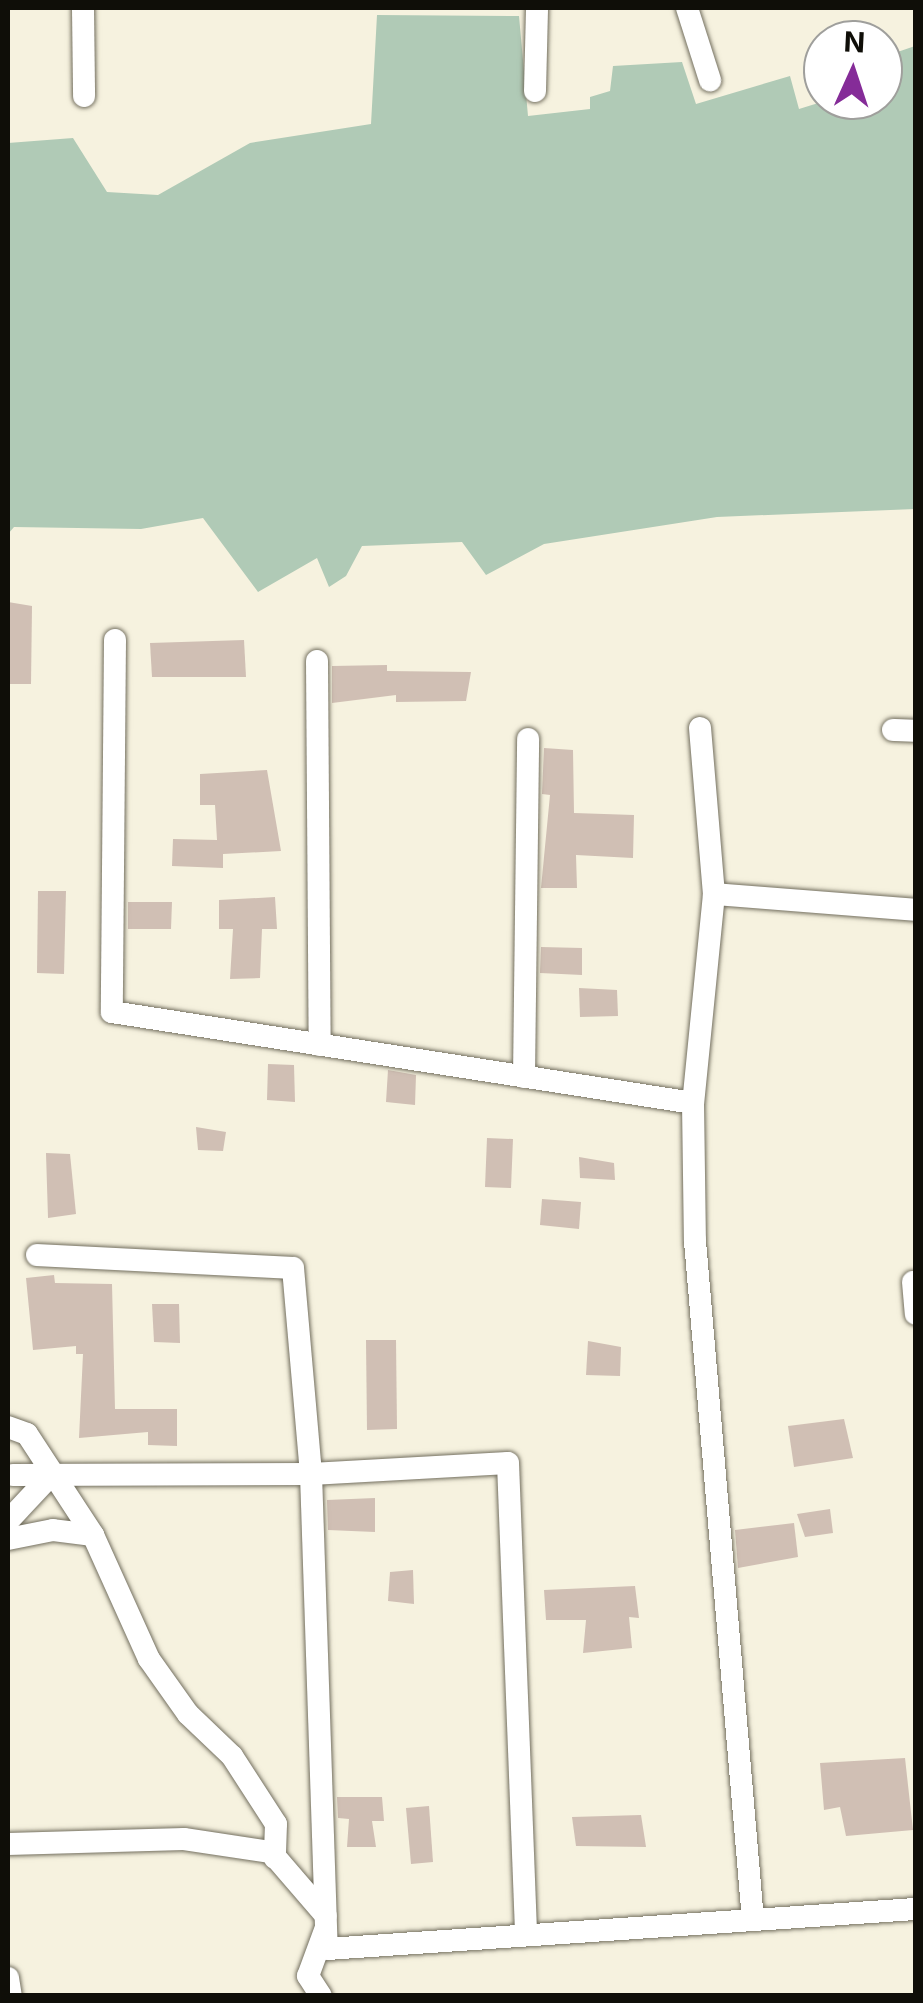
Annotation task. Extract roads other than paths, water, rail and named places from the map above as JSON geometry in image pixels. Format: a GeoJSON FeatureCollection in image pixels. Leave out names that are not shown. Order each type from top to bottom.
{"type":"FeatureCollection","features":[{"type":"Feature","properties":{"kind":"street"},"geometry":{"type":"LineString","coordinates":[[83,8],[84,96]]}},
{"type":"Feature","properties":{"kind":"street"},"geometry":{"type":"LineString","coordinates":[[535,91],[537,8]]}},
{"type":"Feature","properties":{"kind":"street"},"geometry":{"type":"LineString","coordinates":[[687,8],[710,80]]}},
{"type":"Feature","properties":{"kind":"street"},"geometry":{"type":"LineString","coordinates":[[115,640],[112,1012],[693,1103]]}},
{"type":"Feature","properties":{"kind":"street"},"geometry":{"type":"LineString","coordinates":[[318,661],[320,1045]]}},
{"type":"Feature","properties":{"kind":"street"},"geometry":{"type":"LineString","coordinates":[[700,728],[714,894],[693,1103],[695,1241],[753,1920]]}},
{"type":"Feature","properties":{"kind":"street"},"geometry":{"type":"LineString","coordinates":[[524,1077],[528,739]]}},
{"type":"Feature","properties":{"kind":"street"},"geometry":{"type":"LineString","coordinates":[[714,894],[916,910]]}},
{"type":"Feature","properties":{"kind":"street"},"geometry":{"type":"LineString","coordinates":[[37,1255],[293,1268],[311,1474],[327,1949],[916,1910]]}},
{"type":"Feature","properties":{"kind":"street"},"geometry":{"type":"LineString","coordinates":[[913,1282],[916,1314]]}},
{"type":"Feature","properties":{"kind":"street"},"geometry":{"type":"LineString","coordinates":[[8,1427],[26,1434],[93,1535],[149,1659],[188,1714],[232,1756],[276,1824],[275,1858]]}},
{"type":"Feature","properties":{"kind":"street"},"geometry":{"type":"LineString","coordinates":[[13,1475],[311,1474],[508,1463],[526,1934]]}},
{"type":"Feature","properties":{"kind":"street"},"geometry":{"type":"LineString","coordinates":[[8,1521],[51,1475]]}},
{"type":"Feature","properties":{"kind":"street"},"geometry":{"type":"LineString","coordinates":[[8,1539],[53,1530],[93,1535]]}},
{"type":"Feature","properties":{"kind":"street"},"geometry":{"type":"LineString","coordinates":[[8,1844],[184,1839],[275,1858],[326,1920]]}},
{"type":"Feature","properties":{"kind":"street"},"geometry":{"type":"LineString","coordinates":[[321,1996],[308,1976],[326,1920]]}},
{"type":"Feature","properties":{"kind":"street"},"geometry":{"type":"LineString","coordinates":[[8,1978],[11,1996]]}}]}
